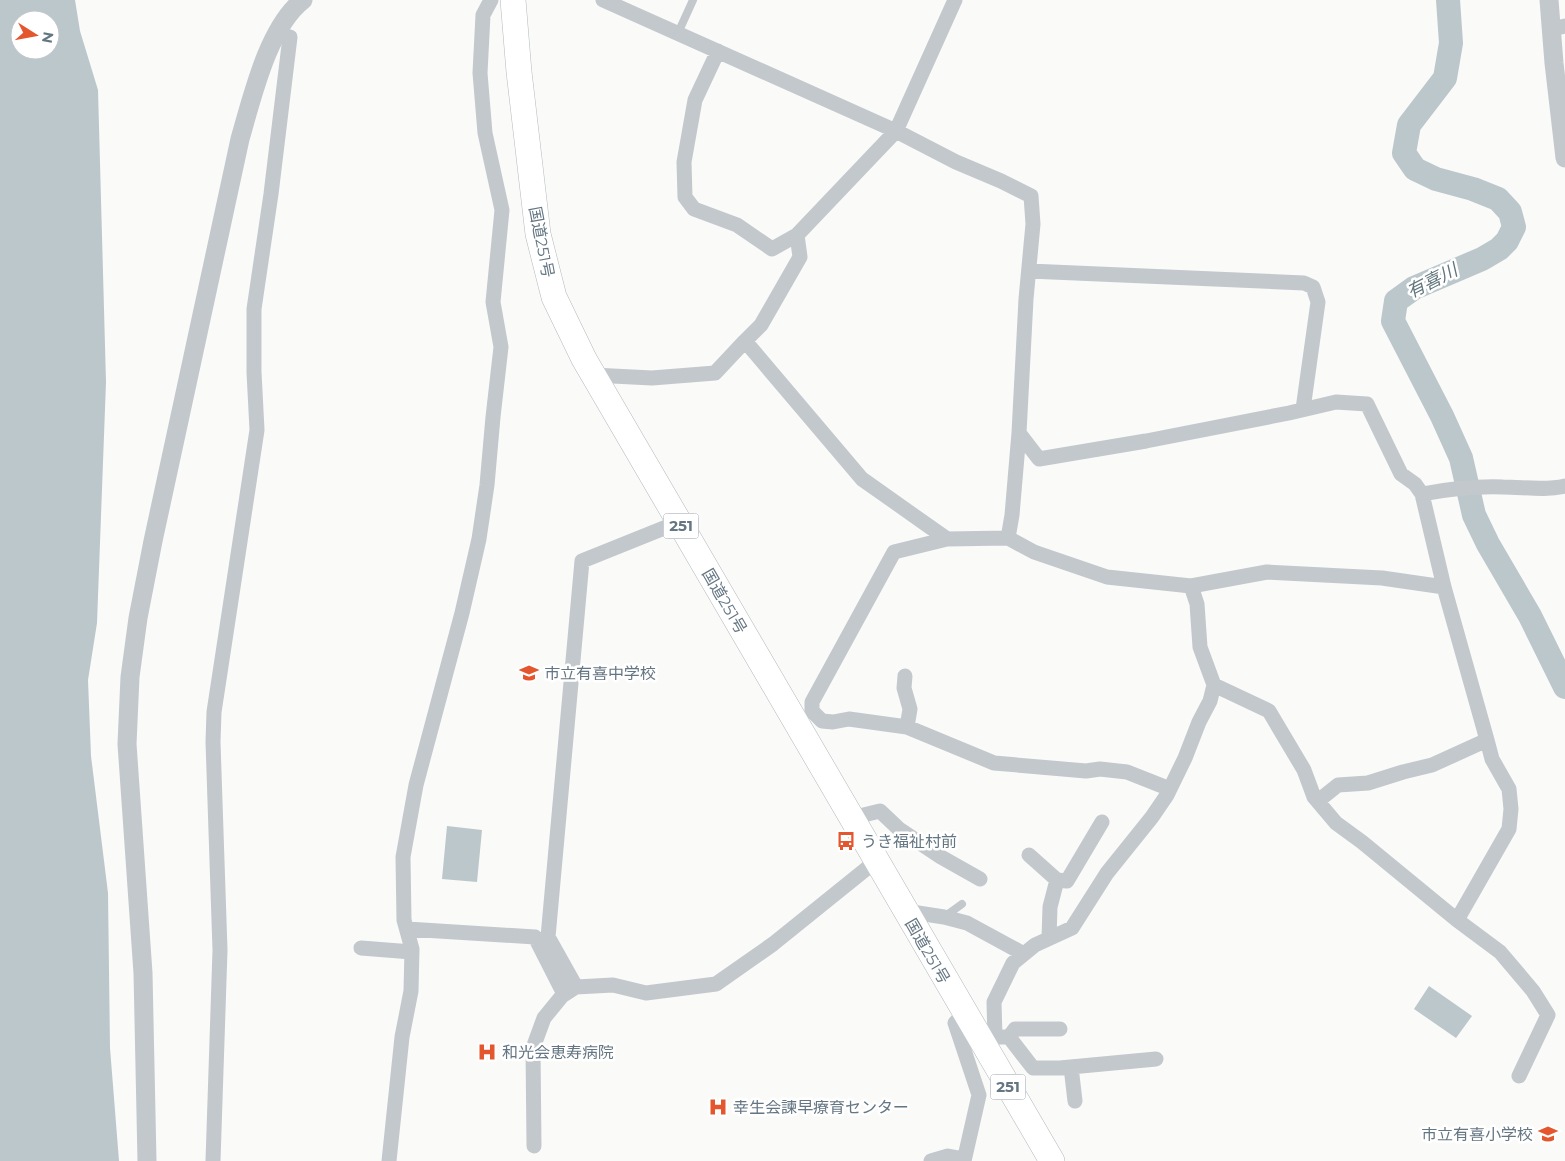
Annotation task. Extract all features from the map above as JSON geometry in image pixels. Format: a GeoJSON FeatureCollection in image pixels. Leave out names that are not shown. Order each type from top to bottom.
{"type":"FeatureCollection","features":[{"type":"Feature","properties":{"kind":"highway","name":"国道251号"},"geometry":{"type":"LineString","coordinates":[[513,0],[519,72],[538,234],[554,297],[593,375],[964,1013],[995,1039],[1052,1161]]}},
{"type":"Feature","properties":{"kind":"street"},"geometry":{"type":"LineString","coordinates":[[147,1161],[143,973],[127,744],[130,678],[138,618],[240,140],[269,50],[281,27],[297,5],[304,0]]}},
{"type":"Feature","properties":{"kind":"street"},"geometry":{"type":"LineString","coordinates":[[389,1161],[402,1037],[411,991],[412,952],[404,920],[403,857],[416,786],[462,613],[479,539],[488,485],[492,417],[501,347],[493,302],[502,210],[485,133],[480,73],[483,15],[491,0]]}},
{"type":"Feature","properties":{"kind":"street"},"geometry":{"type":"LineString","coordinates":[[603,0],[896,131],[956,162],[1031,196],[1033,224],[1019,433],[1008,538]]}},
{"type":"Feature","properties":{"kind":"street"},"geometry":{"type":"LineString","coordinates":[[718,51],[695,100],[684,162],[685,196],[694,209],[736,225],[772,249],[797,235],[896,131],[955,0]]}},
{"type":"Feature","properties":{"kind":"street"},"geometry":{"type":"LineString","coordinates":[[1548,0],[1558,28],[1565,158]]}},
{"type":"Feature","properties":{"kind":"street"},"geometry":{"type":"LineString","coordinates":[[213,1161],[220,950],[212,742],[214,712],[257,430],[254,372],[254,309],[272,194],[290,37]]}},
{"type":"Feature","properties":{"kind":"street"},"geometry":{"type":"LineString","coordinates":[[593,375],[652,378],[715,373],[761,325],[800,257],[797,235]]}},
{"type":"Feature","properties":{"kind":"street"},"geometry":{"type":"LineString","coordinates":[[1029,271],[1304,283],[1314,287],[1318,302],[1304,409]]}},
{"type":"Feature","properties":{"kind":"street"},"geometry":{"type":"LineString","coordinates":[[745,341],[862,479],[947,539]]}},
{"type":"Feature","properties":{"kind":"street"},"geometry":{"type":"LineString","coordinates":[[1019,433],[1039,459],[1146,441],[1336,402],[1367,404],[1401,474],[1415,484],[1422,494],[1444,587],[1492,759],[1509,790],[1511,809],[1509,829],[1457,920]]}},
{"type":"Feature","properties":{"kind":"street"},"geometry":{"type":"LineString","coordinates":[[1422,494],[1451,488],[1553,489],[1565,486]]}},
{"type":"Feature","properties":{"kind":"street"},"geometry":{"type":"LineString","coordinates":[[570,990],[548,938],[582,562],[679,522]]}},
{"type":"Feature","properties":{"kind":"street"},"geometry":{"type":"LineString","coordinates":[[1170,789],[1127,772],[1100,769],[1086,771],[994,763],[907,727],[849,719],[833,722],[822,721],[812,711],[812,702],[894,552],[947,539],[1008,538],[1034,552],[1107,577],[1191,586],[1267,572],[1382,578],[1444,587]]}},
{"type":"Feature","properties":{"kind":"street"},"geometry":{"type":"LineString","coordinates":[[995,1039],[994,1002],[1012,964],[1035,945],[1072,928],[1108,873],[1152,817],[1170,789],[1210,701],[1214,685],[1200,647],[1196,604],[1191,586]]}},
{"type":"Feature","properties":{"kind":"street"},"geometry":{"type":"LineString","coordinates":[[905,676],[904,688],[910,708],[907,727]]}},
{"type":"Feature","properties":{"kind":"street"},"geometry":{"type":"LineString","coordinates":[[1214,685],[1269,711],[1304,770],[1314,797],[1336,823],[1500,952],[1533,990],[1548,1015],[1519,1076]]}},
{"type":"Feature","properties":{"kind":"street"},"geometry":{"type":"LineString","coordinates":[[1318,801],[1338,785],[1368,783],[1403,772],[1432,766],[1487,740]]}},
{"type":"Feature","properties":{"kind":"street"},"geometry":{"type":"LineString","coordinates":[[852,818],[880,811],[899,829],[941,857],[980,879]]}},
{"type":"Feature","properties":{"kind":"street"},"geometry":{"type":"LineString","coordinates":[[1029,855],[1057,880],[1067,881],[1102,822]]}},
{"type":"Feature","properties":{"kind":"street"},"geometry":{"type":"LineString","coordinates":[[534,1146],[533,1048],[544,1018],[570,990],[613,985],[646,993],[716,984],[773,944],[876,861]]}},
{"type":"Feature","properties":{"kind":"street"},"geometry":{"type":"LineString","coordinates":[[1049,938],[1050,907],[1057,880]]}},
{"type":"Feature","properties":{"kind":"street"},"geometry":{"type":"LineString","coordinates":[[905,911],[944,917],[967,923],[1024,954]]}},
{"type":"Feature","properties":{"kind":"street"},"geometry":{"type":"LineString","coordinates":[[407,929],[535,937],[570,990]]}},
{"type":"Feature","properties":{"kind":"street"},"geometry":{"type":"LineString","coordinates":[[361,948],[412,952]]}},
{"type":"Feature","properties":{"kind":"street"},"geometry":{"type":"LineString","coordinates":[[930,1161],[948,1156],[964,1160],[979,1095],[955,1023],[964,1013]]}},
{"type":"Feature","properties":{"kind":"street"},"geometry":{"type":"LineString","coordinates":[[995,1039],[1015,1029],[1060,1029]]}},
{"type":"Feature","properties":{"kind":"street"},"geometry":{"type":"LineString","coordinates":[[995,1039],[1034,1068],[1071,1067],[1156,1059]]}},
{"type":"Feature","properties":{"kind":"street"},"geometry":{"type":"LineString","coordinates":[[1071,1067],[1075,1101]]}},
{"type":"Feature","properties":{"kind":"lane"},"geometry":{"type":"LineString","coordinates":[[678,33],[693,0]]}},
{"type":"Feature","properties":{"kind":"lane"},"geometry":{"type":"LineString","coordinates":[[944,917],[962,904]]}},
{"type":"Feature","properties":{"kind":"shaded area"},"geometry":{"type":"Polygon","coordinates":[[[0,0],[75,0],[80,31],[98,90],[106,382],[97,623],[88,680],[91,756],[108,893],[110,1048],[119,1161],[0,1161],[0,0]]]}},
{"type":"Feature","properties":{"kind":"shaded area"},"geometry":{"type":"Polygon","coordinates":[[[447,826],[482,830],[477,882],[442,879],[447,826]]]}},
{"type":"Feature","properties":{"kind":"shaded area"},"geometry":{"type":"Polygon","coordinates":[[[1429,986],[1472,1016],[1456,1038],[1414,1009],[1429,986]]]}},
{"type":"Feature","properties":{"kind":"waterway","name":"有喜川"},"geometry":{"type":"LineString","coordinates":[[1448,0],[1451,43],[1445,78],[1409,125],[1404,153],[1415,169],[1436,179],[1473,189],[1498,199],[1510,212],[1514,227],[1507,241],[1499,249],[1482,259],[1414,288],[1396,301],[1393,321],[1442,416],[1461,458],[1474,515],[1488,544],[1530,616],[1565,687]]}},
{"type":"Feature","properties":{"kind":"place","name":"市立有喜中学校"},"geometry":{"type":"Point","coordinates":[529,673]}},
{"type":"Feature","properties":{"kind":"place","name":"うき福祉村前"},"geometry":{"type":"Point","coordinates":[846,841]}},
{"type":"Feature","properties":{"kind":"place","name":"和光会恵寿病院"},"geometry":{"type":"Point","coordinates":[487,1052]}},
{"type":"Feature","properties":{"kind":"place","name":"幸生会諫早療育センター"},"geometry":{"type":"Point","coordinates":[718,1107]}},
{"type":"Feature","properties":{"kind":"place","name":"市立有喜小学校"},"geometry":{"type":"Point","coordinates":[1548,1134]}}]}
